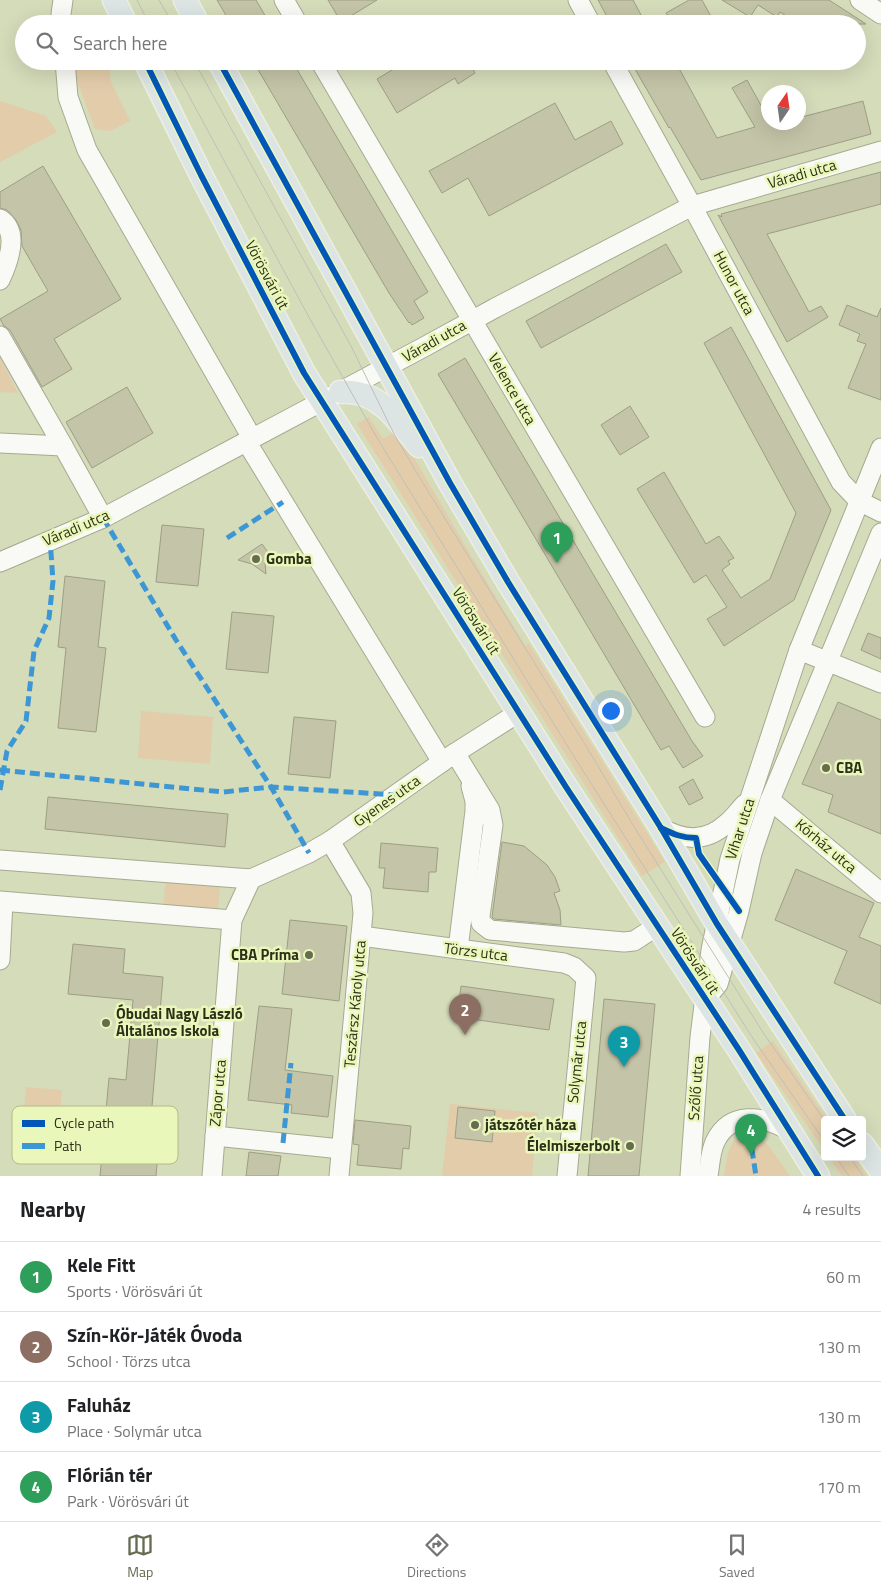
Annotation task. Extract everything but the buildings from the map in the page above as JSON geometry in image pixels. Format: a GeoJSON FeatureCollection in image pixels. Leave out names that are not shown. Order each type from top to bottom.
{"type":"FeatureCollection","features":[{"type":"Feature","properties":{"kind":"main road"},"geometry":{"type":"LineString","coordinates":[[114,0],[122,15]]}},
{"type":"Feature","properties":{"kind":"main road"},"geometry":{"type":"LineString","coordinates":[[185,0],[193,15]]}},
{"type":"Feature","properties":{"kind":"main road","name":"Vörösvári út"},"geometry":{"type":"LineString","coordinates":[[149,70],[300,366],[331,397],[356,453],[518,713],[818,1176]]}},
{"type":"Feature","properties":{"kind":"main road"},"geometry":{"type":"LineString","coordinates":[[224,70],[450,483],[508,582],[717,924],[842,1116]]}},
{"type":"Feature","properties":{"kind":"main road"},"geometry":{"type":"LineString","coordinates":[[331,397],[362,393],[379,402],[389,410],[450,483]]}},
{"type":"Feature","properties":{"kind":"main road"},"geometry":{"type":"LineString","coordinates":[[866,1150],[881,1171]]}},
{"type":"Feature","properties":{"kind":"street"},"geometry":{"type":"LineString","coordinates":[[62,15],[63,0]]}},
{"type":"Feature","properties":{"kind":"street"},"geometry":{"type":"LineString","coordinates":[[284,0],[293,15]]}},
{"type":"Feature","properties":{"kind":"street"},"geometry":{"type":"LineString","coordinates":[[578,0],[586,15]]}},
{"type":"Feature","properties":{"kind":"street"},"geometry":{"type":"LineString","coordinates":[[860,0],[881,14]]}},
{"type":"Feature","properties":{"kind":"street"},"geometry":{"type":"LineString","coordinates":[[66,70],[68,97],[87,150],[229,399],[249,439],[450,757],[470,785],[475,801],[475,811],[458,950]]}},
{"type":"Feature","properties":{"kind":"street","name":"Velence utca"},"geometry":{"type":"LineString","coordinates":[[325,70],[705,717]]}},
{"type":"Feature","properties":{"kind":"street","name":"Hunor utca"},"geometry":{"type":"LineString","coordinates":[[617,70],[842,482],[859,501]]}},
{"type":"Feature","properties":{"kind":"street","name":"Váradi utca"},"geometry":{"type":"LineString","coordinates":[[0,562],[103,518],[472,320],[692,206],[881,151]]}},
{"type":"Feature","properties":{"kind":"street"},"geometry":{"type":"LineString","coordinates":[[0,219],[10,231],[11,244],[9,258],[0,280]]}},
{"type":"Feature","properties":{"kind":"street"},"geometry":{"type":"LineString","coordinates":[[0,336],[103,518]]}},
{"type":"Feature","properties":{"kind":"street"},"geometry":{"type":"LineString","coordinates":[[0,443],[63,446]]}},
{"type":"Feature","properties":{"kind":"street","name":"Vihar utca"},"geometry":{"type":"LineString","coordinates":[[705,1000],[708,968],[730,859],[764,761],[799,650],[881,448]]}},
{"type":"Feature","properties":{"kind":"street"},"geometry":{"type":"LineString","coordinates":[[859,501],[881,512]]}},
{"type":"Feature","properties":{"kind":"street","name":"Vihar utca"},"geometry":{"type":"LineString","coordinates":[[705,1000],[718,984],[730,944],[752,853],[770,800],[881,533]]}},
{"type":"Feature","properties":{"kind":"street"},"geometry":{"type":"LineString","coordinates":[[799,650],[881,683]]}},
{"type":"Feature","properties":{"kind":"street","name":"Gyenes utca"},"geometry":{"type":"LineString","coordinates":[[0,860],[250,878],[309,853],[330,841],[450,757],[518,713]]}},
{"type":"Feature","properties":{"kind":"street"},"geometry":{"type":"LineString","coordinates":[[450,757],[490,810],[493,825],[480,916],[482,923],[490,930],[624,942],[634,941],[657,926]]}},
{"type":"Feature","properties":{"kind":"street"},"geometry":{"type":"LineString","coordinates":[[660,828],[686,838],[696,838],[714,833],[727,824],[750,797]]}},
{"type":"Feature","properties":{"kind":"street","name":"Kórház utca"},"geometry":{"type":"LineString","coordinates":[[770,800],[881,893]]}},
{"type":"Feature","properties":{"kind":"street","name":"Teszársz Károly utca"},"geometry":{"type":"LineString","coordinates":[[330,841],[361,893],[363,913],[339,1176]]}},
{"type":"Feature","properties":{"kind":"street"},"geometry":{"type":"LineString","coordinates":[[0,960],[2,901],[232,920],[250,878]]}},
{"type":"Feature","properties":{"kind":"street","name":"Zápor utca"},"geometry":{"type":"LineString","coordinates":[[212,1176],[232,920]]}},
{"type":"Feature","properties":{"kind":"street","name":"Törzs utca"},"geometry":{"type":"LineString","coordinates":[[361,936],[564,963],[574,967],[586,978]]}},
{"type":"Feature","properties":{"kind":"street","name":"Solymár utca"},"geometry":{"type":"LineString","coordinates":[[567,1176],[586,978]]}},
{"type":"Feature","properties":{"kind":"street","name":"Szőlő utca"},"geometry":{"type":"LineString","coordinates":[[690,1176],[700,1037],[705,1000]]}},
{"type":"Feature","properties":{"kind":"street"},"geometry":{"type":"LineString","coordinates":[[708,1176],[711,1153],[720,1134],[727,1126],[737,1121],[753,1119],[765,1120],[788,1130]]}},
{"type":"Feature","properties":{"kind":"street"},"geometry":{"type":"LineString","coordinates":[[215,1136],[341,1149]]}},
{"type":"Feature","properties":{"kind":"shaded area"},"geometry":{"type":"Polygon","coordinates":[[[74,70],[109,70],[111,82],[130,121],[111,131],[95,129],[74,70]]]}},
{"type":"Feature","properties":{"kind":"shaded area"},"geometry":{"type":"Polygon","coordinates":[[[0,101],[46,116],[57,132],[0,162],[0,101]]]}},
{"type":"Feature","properties":{"kind":"shaded area"},"geometry":{"type":"Polygon","coordinates":[[[0,358],[18,393],[0,392],[0,358]]]}},
{"type":"Feature","properties":{"kind":"shaded area"},"geometry":{"type":"Polygon","coordinates":[[[369,417],[383,439],[398,430],[525,645],[529,644],[665,862],[642,876],[357,424],[369,417]]]}},
{"type":"Feature","properties":{"kind":"shaded area"},"geometry":{"type":"Polygon","coordinates":[[[141,711],[213,717],[210,764],[138,758],[141,711]]]}},
{"type":"Feature","properties":{"kind":"shaded area"},"geometry":{"type":"Polygon","coordinates":[[[166,873],[221,877],[217,919],[163,915],[166,873]]]}},
{"type":"Feature","properties":{"kind":"shaded area"},"geometry":{"type":"Polygon","coordinates":[[[773,1041],[825,1116],[821,1116],[821,1145],[756,1053],[773,1041]]]}},
{"type":"Feature","properties":{"kind":"shaded area"},"geometry":{"type":"Polygon","coordinates":[[[26,1087],[62,1090],[61,1106],[24,1106],[26,1087]]]}},
{"type":"Feature","properties":{"kind":"shaded area"},"geometry":{"type":"Polygon","coordinates":[[[450,1104],[538,1113],[532,1176],[442,1176],[450,1104]]]}},
{"type":"Feature","properties":{"kind":"shaded area"},"geometry":{"type":"Polygon","coordinates":[[[745,1137],[758,1138],[768,1145],[790,1176],[724,1176],[728,1152],[734,1140],[745,1137]]]}},
{"type":"Feature","properties":{"kind":"shaded area"},"geometry":{"type":"Polygon","coordinates":[[[832,1161],[857,1161],[867,1176],[842,1176],[832,1161]]]}},
{"type":"Feature","properties":{"kind":"tram line"},"geometry":{"type":"LineString","coordinates":[[137,0],[144,15]]}},
{"type":"Feature","properties":{"kind":"tram line"},"geometry":{"type":"LineString","coordinates":[[159,0],[168,15]]}},
{"type":"Feature","properties":{"kind":"tram line"},"geometry":{"type":"LineString","coordinates":[[175,70],[377,438],[573,755],[754,1040],[821,1136]]}},
{"type":"Feature","properties":{"kind":"tram line"},"geometry":{"type":"LineString","coordinates":[[199,70],[351,346],[394,434],[418,475],[764,1034],[821,1116]]}},
{"type":"Feature","properties":{"kind":"tram line"},"geometry":{"type":"LineString","coordinates":[[839,1161],[849,1176]]}},
{"type":"Feature","properties":{"kind":"tram line"},"geometry":{"type":"LineString","coordinates":[[853,1161],[863,1176]]}},
{"type":"Feature","properties":{"kind":"marked path"},"geometry":{"type":"LineString","coordinates":[[227,538],[283,502]]}},
{"type":"Feature","properties":{"kind":"marked path"},"geometry":{"type":"LineString","coordinates":[[103,518],[176,640],[271,787],[309,853]]}},
{"type":"Feature","properties":{"kind":"marked path"},"geometry":{"type":"LineString","coordinates":[[0,790],[7,751],[26,721],[34,651],[49,618],[53,581],[50,539]]}},
{"type":"Feature","properties":{"kind":"marked path"},"geometry":{"type":"LineString","coordinates":[[0,770],[223,792],[271,787],[396,795]]}},
{"type":"Feature","properties":{"kind":"marked path"},"geometry":{"type":"LineString","coordinates":[[283,1143],[291,1063]]}},
{"type":"Feature","properties":{"kind":"marked path"},"geometry":{"type":"LineString","coordinates":[[753,1119],[750,1137],[756,1176]]}},
{"type":"Feature","properties":{"kind":"cycle path"},"geometry":{"type":"LineString","coordinates":[[149,70],[201,175],[304,373],[566,787],[739,1050],[818,1176]]}},
{"type":"Feature","properties":{"kind":"cycle path"},"geometry":{"type":"LineString","coordinates":[[224,70],[450,483],[508,582],[661,828],[717,924],[842,1116]]}},
{"type":"Feature","properties":{"kind":"cycle path"},"geometry":{"type":"LineString","coordinates":[[661,828],[678,835],[696,838],[699,854],[739,911]]}},
{"type":"Feature","properties":{"kind":"place","name":"Gomba"},"geometry":{"type":"Point","coordinates":[256,559]}},
{"type":"Feature","properties":{"kind":"place","name":"Kele Fitt"},"geometry":{"type":"Point","coordinates":[557,563]}},
{"type":"Feature","properties":{"kind":"place","name":"CBA"},"geometry":{"type":"Point","coordinates":[826,768]}},
{"type":"Feature","properties":{"kind":"place","name":"CBA Príma"},"geometry":{"type":"Point","coordinates":[309,955]}},
{"type":"Feature","properties":{"kind":"place","name":"Óbudai Nagy László Általános Iskola"},"geometry":{"type":"Point","coordinates":[106,1023]}},
{"type":"Feature","properties":{"kind":"place","name":"Szín-Kör-Játék Óvoda"},"geometry":{"type":"Point","coordinates":[465,1035]}},
{"type":"Feature","properties":{"kind":"place","name":"Faluház"},"geometry":{"type":"Point","coordinates":[624,1067]}},
{"type":"Feature","properties":{"kind":"place","name":"játszótér háza"},"geometry":{"type":"Point","coordinates":[475,1125]}},
{"type":"Feature","properties":{"kind":"place","name":"Élelmiszerbolt"},"geometry":{"type":"Point","coordinates":[630,1146]}},
{"type":"Feature","properties":{"kind":"place","name":"Flórián tér"},"geometry":{"type":"Point","coordinates":[751,1155]}}]}
